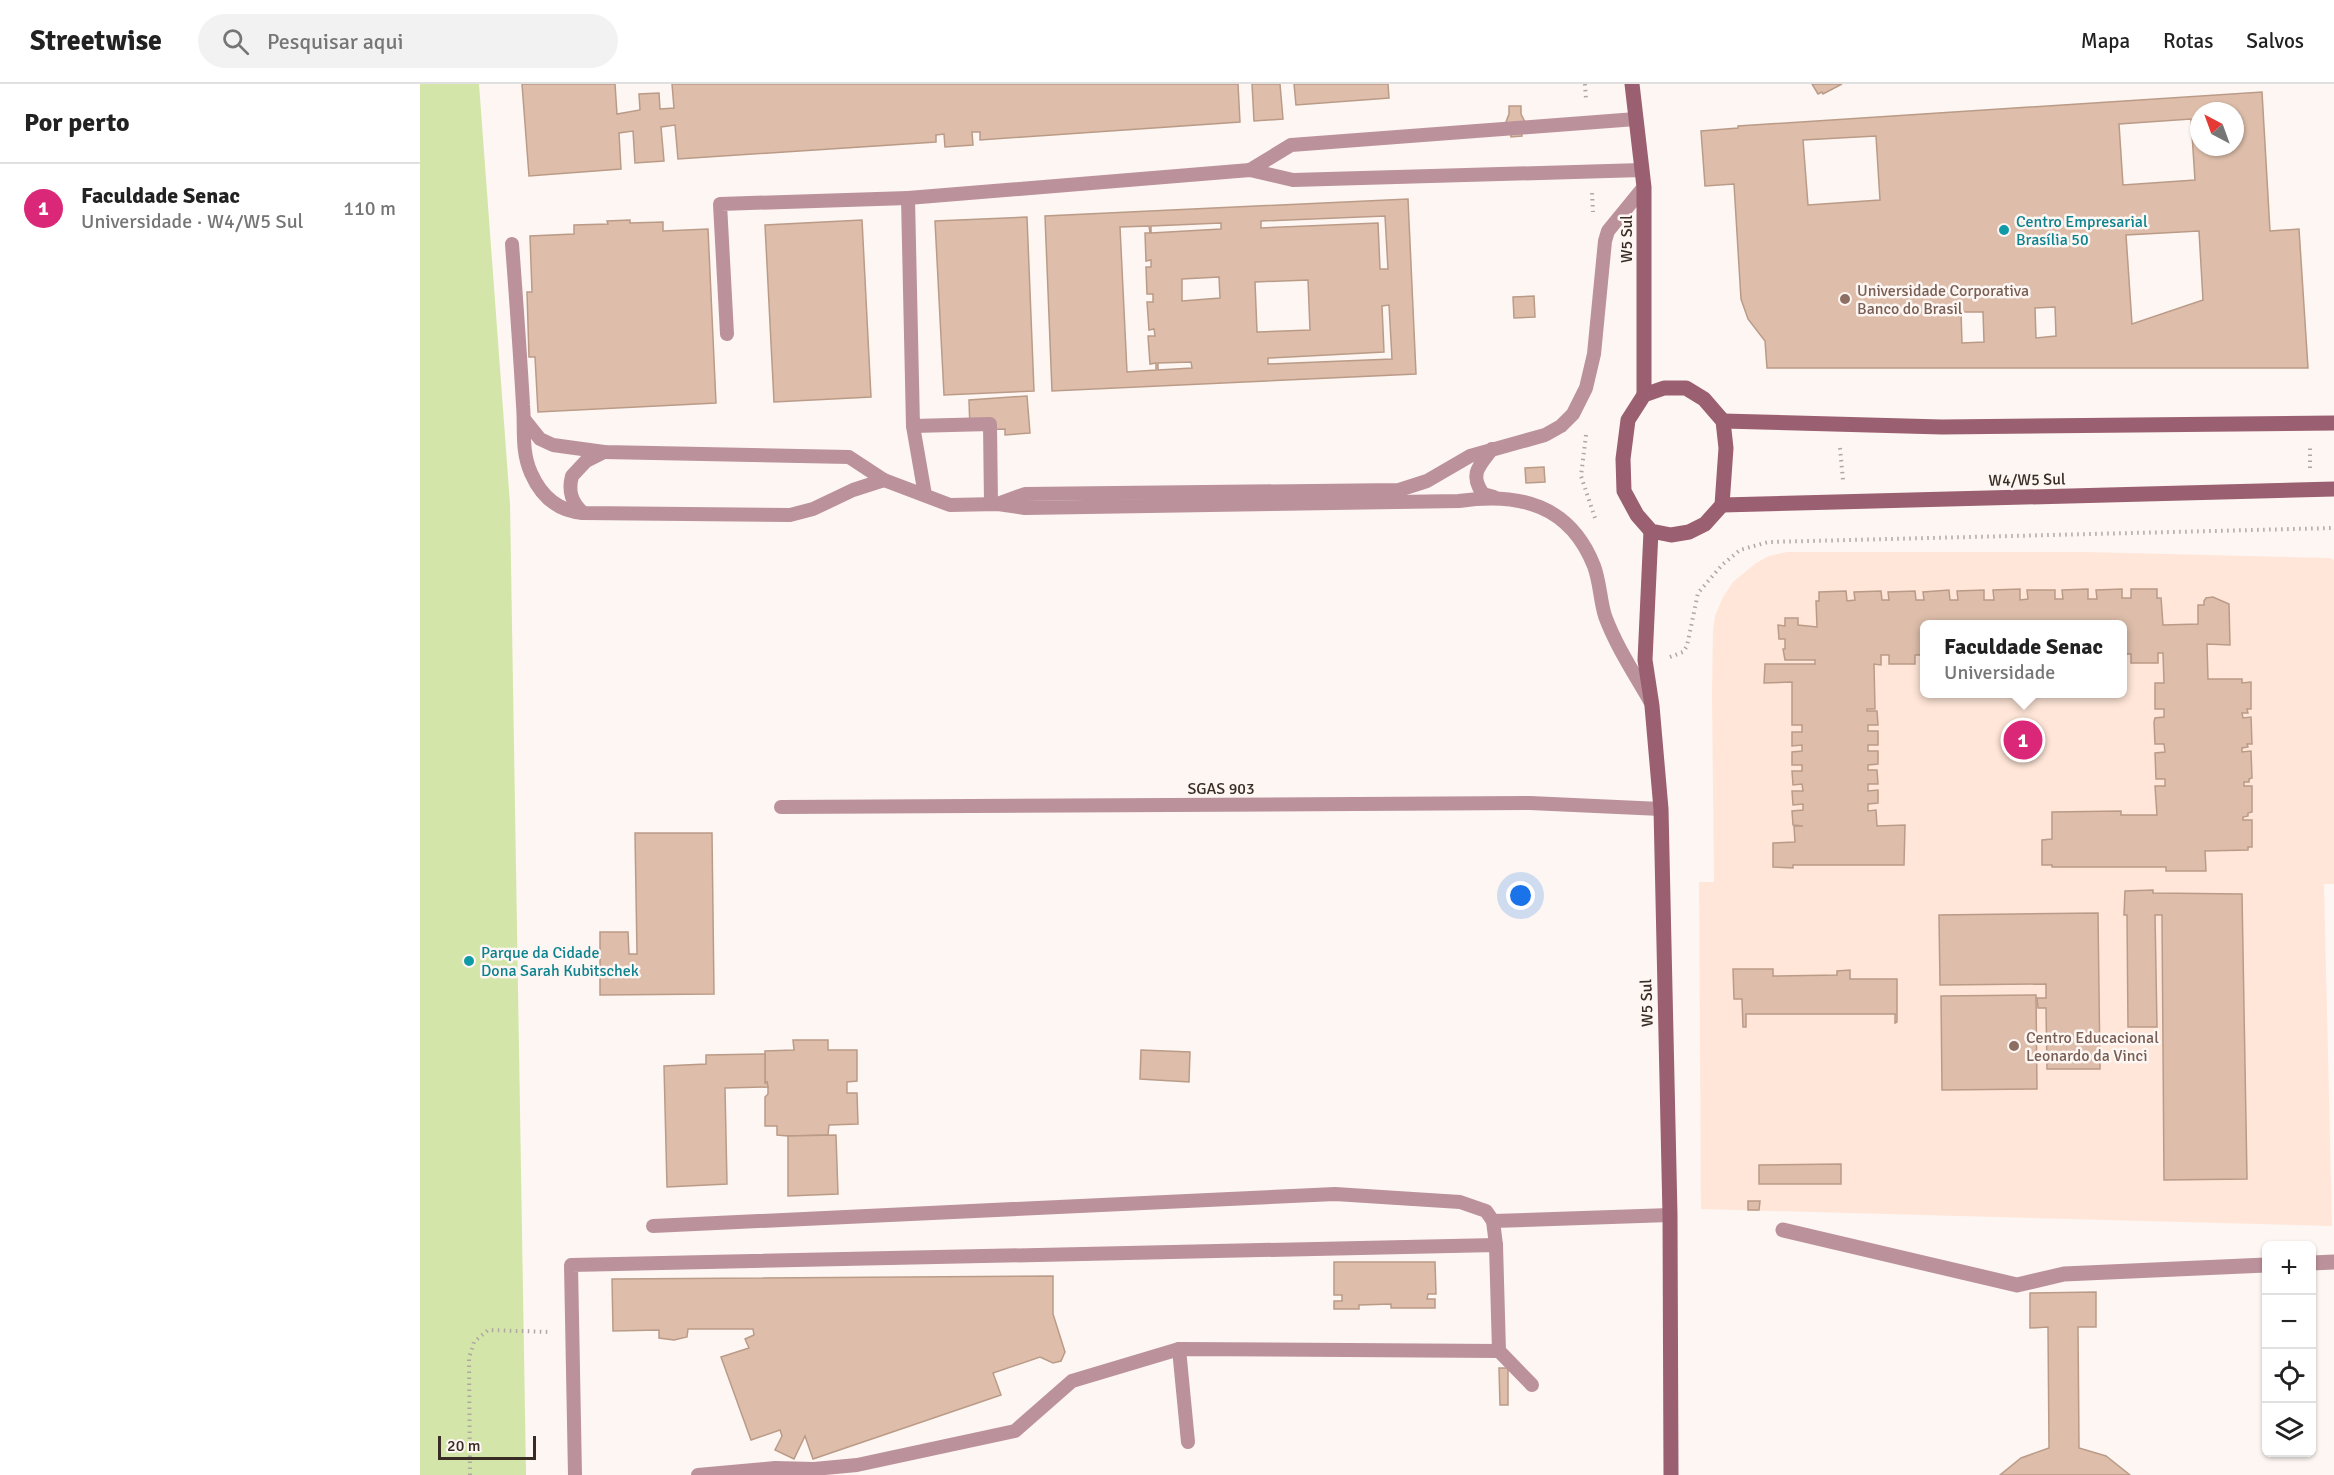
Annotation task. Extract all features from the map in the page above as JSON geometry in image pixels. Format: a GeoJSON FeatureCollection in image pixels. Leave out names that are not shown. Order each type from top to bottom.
{"type":"FeatureCollection","features":[{"type":"Feature","properties":{"kind":"main road","name":"W5 Sul"},"geometry":{"type":"LineString","coordinates":[[1632,84],[1644,188],[1644,395]]}},
{"type":"Feature","properties":{"kind":"main road"},"geometry":{"type":"LineString","coordinates":[[1664,388],[1686,388],[1704,399],[1723,422],[1726,448],[1722,505],[1705,524],[1689,532],[1671,535],[1652,531],[1637,514],[1624,491],[1623,459],[1628,420],[1644,395],[1664,388]]}},
{"type":"Feature","properties":{"kind":"main road"},"geometry":{"type":"LineString","coordinates":[[1723,422],[1953,427],[2334,423]]}},
{"type":"Feature","properties":{"kind":"main road","name":"W4/W5 Sul"},"geometry":{"type":"LineString","coordinates":[[1722,505],[2334,489]]}},
{"type":"Feature","properties":{"kind":"main road","name":"W5 Sul"},"geometry":{"type":"LineString","coordinates":[[1652,531],[1645,660],[1652,705],[1661,809],[1670,1215],[1671,1475]]}},
{"type":"Feature","properties":{"kind":"street"},"geometry":{"type":"LineString","coordinates":[[1783,1230],[2017,1285],[2064,1274],[2262,1265]]}},
{"type":"Feature","properties":{"kind":"street"},"geometry":{"type":"LineString","coordinates":[[2316,1263],[2334,1262]]}},
{"type":"Feature","properties":{"kind":"lane"},"geometry":{"type":"LineString","coordinates":[[1250,170],[1291,145],[1636,119]]}},
{"type":"Feature","properties":{"kind":"lane"},"geometry":{"type":"LineString","coordinates":[[727,334],[720,204],[908,198],[1250,170],[1293,180],[1642,170]]}},
{"type":"Feature","properties":{"kind":"lane"},"geometry":{"type":"LineString","coordinates":[[995,504],[1025,494],[1399,490],[1441,475],[1459,461],[1492,448],[1545,435],[1561,426],[1582,400],[1594,354],[1605,241],[1608,231],[1644,188]]}},
{"type":"Feature","properties":{"kind":"lane"},"geometry":{"type":"LineString","coordinates":[[908,198],[914,426],[925,495]]}},
{"type":"Feature","properties":{"kind":"lane"},"geometry":{"type":"LineString","coordinates":[[512,243],[525,453],[531,473],[540,490],[559,507],[571,512],[583,513],[790,515],[813,509],[853,489],[884,480]]}},
{"type":"Feature","properties":{"kind":"lane"},"geometry":{"type":"LineString","coordinates":[[524,419],[534,433],[547,443],[604,452],[849,457],[884,480],[956,506],[995,504],[1024,508],[1459,501],[1496,497]]}},
{"type":"Feature","properties":{"kind":"lane"},"geometry":{"type":"LineString","coordinates":[[914,426],[990,424],[995,504]]}},
{"type":"Feature","properties":{"kind":"lane"},"geometry":{"type":"LineString","coordinates":[[1492,448],[1475,474],[1475,480],[1483,494],[1546,508],[1558,516],[1579,537],[1595,570],[1604,613],[1615,641],[1652,705]]}},
{"type":"Feature","properties":{"kind":"lane"},"geometry":{"type":"LineString","coordinates":[[583,513],[575,506],[570,494],[572,476],[586,461],[604,452]]}},
{"type":"Feature","properties":{"kind":"lane","name":"SGAS 903"},"geometry":{"type":"LineString","coordinates":[[781,807],[1530,804],[1661,809]]}},
{"type":"Feature","properties":{"kind":"lane"},"geometry":{"type":"LineString","coordinates":[[652,1226],[1335,1194],[1460,1202],[1486,1211],[1493,1221],[1496,1245],[1499,1352],[1532,1385]]}},
{"type":"Feature","properties":{"kind":"lane"},"geometry":{"type":"LineString","coordinates":[[1493,1221],[1670,1215]]}},
{"type":"Feature","properties":{"kind":"lane"},"geometry":{"type":"LineString","coordinates":[[576,1475],[571,1265],[1496,1245]]}},
{"type":"Feature","properties":{"kind":"lane"},"geometry":{"type":"LineString","coordinates":[[698,1475],[775,1468],[814,1469],[857,1465],[1015,1431],[1072,1381],[1179,1349],[1499,1352]]}},
{"type":"Feature","properties":{"kind":"lane"},"geometry":{"type":"LineString","coordinates":[[1179,1349],[1188,1442]]}},
{"type":"Feature","properties":{"kind":"path"},"geometry":{"type":"LineString","coordinates":[[1584,84],[1588,123]]}},
{"type":"Feature","properties":{"kind":"path"},"geometry":{"type":"LineString","coordinates":[[1591,171],[1593,217]]}},
{"type":"Feature","properties":{"kind":"path"},"geometry":{"type":"LineString","coordinates":[[2309,489],[2310,423]]}},
{"type":"Feature","properties":{"kind":"path"},"geometry":{"type":"LineString","coordinates":[[1838,424],[1845,501]]}},
{"type":"Feature","properties":{"kind":"path"},"geometry":{"type":"LineString","coordinates":[[1586,430],[1581,476],[1596,519]]}},
{"type":"Feature","properties":{"kind":"path"},"geometry":{"type":"LineString","coordinates":[[1645,660],[1675,657],[1683,652],[1687,645],[1698,593],[1722,565],[1740,550],[1768,542],[2334,528]]}},
{"type":"Feature","properties":{"kind":"path"},"geometry":{"type":"LineString","coordinates":[[470,1475],[469,1358],[474,1342],[488,1330],[572,1334]]}},
{"type":"Feature","properties":{"kind":"shaded area"},"geometry":{"type":"Polygon","coordinates":[[[1787,552],[2084,552],[2330,558],[2334,560],[2334,884],[2324,884],[2332,1226],[1701,1209],[1699,882],[1714,882],[1713,630],[1715,616],[1723,597],[1733,582],[1756,563],[1769,556],[1787,552]]]}},
{"type":"Feature","properties":{"kind":"green space","name":"Parque da Cidade Dona Sarah Kubitschek"},"geometry":{"type":"Polygon","coordinates":[[[420,84],[479,84],[510,504],[526,1475],[420,1475],[420,84]]]}},
{"type":"Feature","properties":{"kind":"building"},"geometry":{"type":"Polygon","coordinates":[[[522,84],[615,84],[617,114],[640,110],[639,94],[659,93],[660,109],[674,108],[672,84],[1238,84],[1240,122],[980,140],[980,132],[972,132],[973,145],[945,147],[944,134],[936,135],[936,142],[678,159],[675,125],[661,127],[664,161],[635,163],[633,131],[619,133],[621,169],[529,176],[522,84]]]}},
{"type":"Feature","properties":{"kind":"building"},"geometry":{"type":"Polygon","coordinates":[[[1252,84],[1280,84],[1283,119],[1254,121],[1252,84]]]}},
{"type":"Feature","properties":{"kind":"building"},"geometry":{"type":"Polygon","coordinates":[[[1294,84],[1388,84],[1389,98],[1296,105],[1294,84]]]}},
{"type":"Feature","properties":{"kind":"building"},"geometry":{"type":"Polygon","coordinates":[[[1812,84],[1842,84],[1823,94],[1822,92],[1818,94],[1812,84]]]}},
{"type":"Feature","properties":{"kind":"building","name":"Centro Empresarial Brasília 50"},"geometry":{"type":"Polygon","coordinates":[[[2262,92],[2270,231],[2299,229],[2308,368],[1767,368],[1765,341],[1748,319],[1741,299],[1734,184],[1705,186],[1701,131],[1738,128],[1738,126],[2262,92]],[[2190,102],[2190,119],[2119,124],[2123,185],[2195,180],[2193,156],[2244,156],[2244,102],[2190,102]],[[1876,136],[1803,140],[1808,205],[1880,200],[1876,136]],[[2199,231],[2126,235],[2132,324],[2203,300],[2199,231]],[[2055,307],[2035,308],[2036,338],[2056,336],[2055,307]],[[1961,312],[1962,343],[1984,342],[1983,312],[1961,312]]]}},
{"type":"Feature","properties":{"kind":"building"},"geometry":{"type":"Polygon","coordinates":[[[1509,106],[1521,106],[1521,114],[1525,122],[1522,136],[1511,137],[1506,122],[1509,106]]]}},
{"type":"Feature","properties":{"kind":"building"},"geometry":{"type":"Polygon","coordinates":[[[1408,199],[1416,374],[1052,391],[1045,216],[1408,199]],[[1385,216],[1261,221],[1261,228],[1378,223],[1380,269],[1388,269],[1385,216]],[[1221,223],[1151,226],[1151,233],[1221,229],[1221,223]],[[1149,226],[1120,227],[1127,372],[1156,370],[1156,363],[1150,364],[1148,336],[1155,336],[1154,329],[1149,330],[1147,302],[1153,302],[1153,294],[1147,294],[1146,267],[1151,267],[1151,260],[1146,261],[1145,233],[1150,233],[1149,226]],[[1219,277],[1182,279],[1182,301],[1220,298],[1219,277]],[[1308,280],[1255,282],[1257,332],[1310,330],[1308,280]],[[1389,305],[1382,306],[1384,352],[1268,358],[1268,364],[1392,359],[1389,305]],[[1191,362],[1158,363],[1158,370],[1192,368],[1191,362]]]}},
{"type":"Feature","properties":{"kind":"building"},"geometry":{"type":"Polygon","coordinates":[[[1027,217],[1034,391],[944,395],[935,221],[1027,217]]]}},
{"type":"Feature","properties":{"kind":"building"},"geometry":{"type":"Polygon","coordinates":[[[630,220],[630,223],[663,222],[663,231],[708,229],[716,403],[538,412],[535,357],[529,357],[527,292],[532,292],[530,236],[574,234],[574,225],[608,224],[607,221],[630,220]]]}},
{"type":"Feature","properties":{"kind":"building"},"geometry":{"type":"Polygon","coordinates":[[[862,220],[871,397],[774,402],[765,225],[862,220]]]}},
{"type":"Feature","properties":{"kind":"building"},"geometry":{"type":"Polygon","coordinates":[[[1534,296],[1535,317],[1514,318],[1513,297],[1534,296]]]}},
{"type":"Feature","properties":{"kind":"building"},"geometry":{"type":"Polygon","coordinates":[[[1027,396],[1030,433],[1005,435],[1005,429],[970,430],[969,400],[1027,396]]]}},
{"type":"Feature","properties":{"kind":"building"},"geometry":{"type":"Polygon","coordinates":[[[1544,467],[1545,482],[1526,483],[1525,468],[1544,467]]]}},
{"type":"Feature","properties":{"kind":"building"},"geometry":{"type":"Polygon","coordinates":[[[2020,589],[2020,600],[2028,599],[2027,590],[2055,590],[2055,599],[2063,599],[2062,590],[2088,589],[2088,599],[2097,599],[2096,590],[2122,589],[2122,598],[2131,598],[2131,589],[2157,589],[2157,598],[2161,598],[2163,625],[2198,624],[2198,605],[2204,605],[2206,598],[2213,597],[2229,604],[2230,645],[2207,644],[2208,679],[2242,679],[2242,683],[2251,682],[2251,709],[2247,709],[2248,713],[2242,713],[2243,718],[2251,717],[2252,744],[2247,744],[2248,747],[2242,748],[2242,752],[2251,751],[2252,778],[2249,782],[2244,782],[2244,786],[2252,786],[2252,812],[2243,817],[2243,820],[2252,820],[2252,847],[2248,847],[2248,850],[2205,851],[2206,871],[2166,871],[2166,867],[2052,867],[2052,865],[2042,865],[2042,840],[2052,839],[2052,812],[2121,811],[2121,815],[2157,815],[2155,786],[2165,786],[2165,779],[2156,779],[2155,753],[2165,752],[2164,744],[2155,744],[2154,722],[2155,718],[2164,717],[2164,709],[2155,709],[2155,683],[2164,683],[2163,653],[2158,653],[2158,663],[2131,663],[2131,654],[2127,654],[2127,620],[1920,620],[1920,655],[1915,655],[1915,664],[1889,664],[1889,655],[1881,655],[1881,665],[1874,664],[1875,709],[1867,709],[1867,711],[1877,711],[1878,725],[1868,725],[1868,731],[1878,731],[1878,745],[1868,745],[1868,751],[1878,751],[1878,764],[1868,765],[1868,770],[1877,770],[1878,784],[1868,784],[1868,791],[1878,790],[1878,803],[1868,804],[1868,811],[1876,810],[1877,826],[1905,825],[1904,865],[1773,867],[1773,843],[1795,842],[1794,826],[1803,826],[1793,825],[1792,811],[1803,810],[1803,804],[1793,805],[1792,791],[1803,791],[1802,784],[1793,785],[1792,771],[1802,771],[1802,765],[1792,765],[1792,752],[1802,751],[1802,745],[1792,746],[1792,732],[1802,732],[1802,725],[1792,725],[1792,682],[1764,683],[1765,664],[1815,664],[1815,660],[1785,660],[1783,649],[1785,649],[1785,639],[1779,639],[1778,625],[1785,626],[1785,618],[1798,618],[1798,625],[1817,627],[1816,601],[1819,601],[1819,592],[1846,591],[1847,601],[1855,600],[1854,592],[1881,591],[1882,600],[1889,600],[1888,592],[1915,591],[1916,600],[1924,600],[1923,592],[1949,590],[1950,600],[1958,600],[1957,591],[1984,590],[1984,600],[1994,600],[1993,590],[2020,589]]]}},
{"type":"Feature","properties":{"kind":"building"},"geometry":{"type":"Polygon","coordinates":[[[635,833],[712,833],[714,994],[600,995],[600,932],[628,932],[629,954],[637,954],[635,833]]]}},
{"type":"Feature","properties":{"kind":"building"},"geometry":{"type":"Polygon","coordinates":[[[2153,890],[2153,893],[2242,894],[2247,1179],[2164,1180],[2162,915],[2155,915],[2157,1027],[2128,1027],[2125,891],[2153,890]]]}},
{"type":"Feature","properties":{"kind":"building"},"geometry":{"type":"Polygon","coordinates":[[[2098,913],[2100,1069],[2047,1069],[2046,1008],[2038,1008],[2037,998],[2046,998],[2046,984],[1940,985],[1939,915],[2098,913]]]}},
{"type":"Feature","properties":{"kind":"building"},"geometry":{"type":"Polygon","coordinates":[[[1733,969],[1773,969],[1773,976],[1837,975],[1837,971],[1850,970],[1850,979],[1897,979],[1897,1022],[1895,1023],[1895,1014],[1746,1014],[1746,1027],[1743,1027],[1742,999],[1734,999],[1733,969]]]}},
{"type":"Feature","properties":{"kind":"building"},"geometry":{"type":"Polygon","coordinates":[[[2036,995],[2037,1089],[1942,1090],[1941,996],[2036,995]]]}},
{"type":"Feature","properties":{"kind":"building"},"geometry":{"type":"Polygon","coordinates":[[[793,1040],[828,1040],[828,1050],[857,1050],[857,1081],[847,1082],[847,1093],[857,1093],[858,1124],[829,1125],[828,1135],[788,1136],[777,1135],[777,1126],[765,1126],[765,1097],[768,1094],[768,1087],[767,1082],[765,1083],[765,1051],[794,1050],[793,1040]]]}},
{"type":"Feature","properties":{"kind":"building"},"geometry":{"type":"Polygon","coordinates":[[[1141,1050],[1190,1052],[1189,1082],[1140,1079],[1141,1050]]]}},
{"type":"Feature","properties":{"kind":"building"},"geometry":{"type":"Polygon","coordinates":[[[765,1054],[765,1083],[767,1082],[768,1087],[725,1088],[727,1184],[667,1187],[664,1066],[706,1064],[706,1055],[765,1054]]]}},
{"type":"Feature","properties":{"kind":"building"},"geometry":{"type":"Polygon","coordinates":[[[836,1135],[838,1194],[788,1196],[788,1136],[836,1135]]]}},
{"type":"Feature","properties":{"kind":"building"},"geometry":{"type":"Polygon","coordinates":[[[1841,1164],[1841,1184],[1759,1184],[1759,1165],[1841,1164]]]}},
{"type":"Feature","properties":{"kind":"building"},"geometry":{"type":"Polygon","coordinates":[[[1748,1201],[1760,1201],[1759,1210],[1748,1210],[1748,1201]]]}},
{"type":"Feature","properties":{"kind":"building"},"geometry":{"type":"Polygon","coordinates":[[[1334,1262],[1435,1262],[1436,1294],[1428,1294],[1427,1299],[1435,1299],[1435,1308],[1391,1308],[1391,1304],[1359,1305],[1359,1309],[1334,1309],[1334,1301],[1342,1301],[1342,1295],[1334,1295],[1334,1262]]]}},
{"type":"Feature","properties":{"kind":"building"},"geometry":{"type":"Polygon","coordinates":[[[1053,1276],[1053,1314],[1065,1352],[1061,1361],[1053,1363],[1040,1357],[993,1373],[1001,1395],[813,1459],[805,1436],[794,1459],[775,1450],[782,1436],[780,1430],[751,1440],[721,1357],[749,1348],[745,1339],[754,1335],[753,1329],[688,1329],[687,1337],[674,1340],[659,1338],[659,1330],[613,1331],[612,1279],[1053,1276]]]}},
{"type":"Feature","properties":{"kind":"building"},"geometry":{"type":"Polygon","coordinates":[[[2096,1292],[2096,1327],[2078,1327],[2079,1448],[2106,1456],[2130,1475],[2000,1475],[2021,1458],[2049,1448],[2048,1327],[2030,1328],[2030,1293],[2096,1292]]]}},
{"type":"Feature","properties":{"kind":"building"},"geometry":{"type":"Polygon","coordinates":[[[1499,1368],[1508,1368],[1508,1405],[1500,1405],[1499,1368]]]}},
{"type":"Feature","properties":{"kind":"place","name":"Centro Empresarial Brasília 50"},"geometry":{"type":"Point","coordinates":[2004,230]}},
{"type":"Feature","properties":{"kind":"place","name":"Universidade Corporativa Banco do Brasil"},"geometry":{"type":"Point","coordinates":[1845,299]}},
{"type":"Feature","properties":{"kind":"place","name":"Faculdade Senac"},"geometry":{"type":"Point","coordinates":[2023,740]}},
{"type":"Feature","properties":{"kind":"place","name":"Parque da Cidade Dona Sarah Kubitschek"},"geometry":{"type":"Point","coordinates":[469,961]}},
{"type":"Feature","properties":{"kind":"place","name":"Centro Educacional Leonardo da Vinci"},"geometry":{"type":"Point","coordinates":[2014,1046]}}]}
